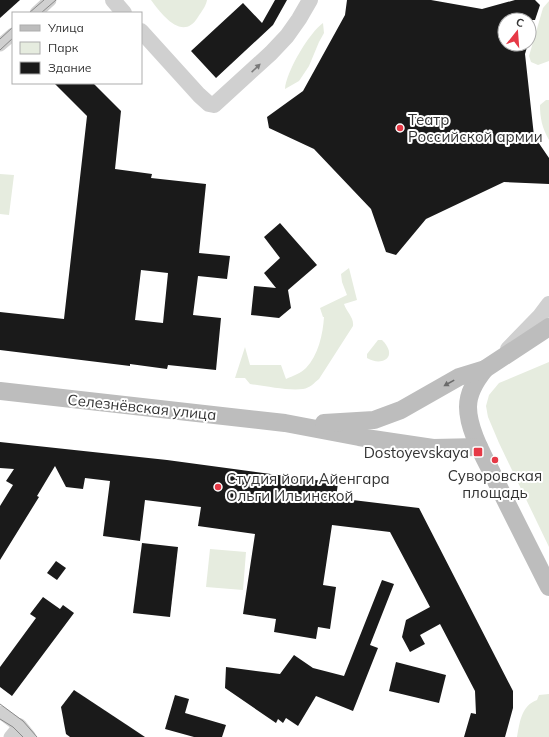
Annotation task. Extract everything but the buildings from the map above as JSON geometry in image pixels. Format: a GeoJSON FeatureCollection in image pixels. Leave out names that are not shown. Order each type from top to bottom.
{"type":"FeatureCollection","features":[{"type":"Feature","properties":{"kind":"main road"},"geometry":{"type":"LineString","coordinates":[[549,328],[485,369],[474,385],[468,406],[469,418],[479,447],[517,526],[549,587]]}},
{"type":"Feature","properties":{"kind":"main road","name":"Селезнёвская улица"},"geometry":{"type":"LineString","coordinates":[[285,423],[324,423],[374,420],[400,410],[459,377],[485,369]]}},
{"type":"Feature","properties":{"kind":"main road","name":"Селезнёвская улица"},"geometry":{"type":"LineString","coordinates":[[0,391],[285,423],[359,437],[433,448],[479,447]]}},
{"type":"Feature","properties":{"kind":"street"},"geometry":{"type":"LineString","coordinates":[[37,12],[50,0]]}},
{"type":"Feature","properties":{"kind":"street"},"geometry":{"type":"LineString","coordinates":[[113,0],[123,12]]}},
{"type":"Feature","properties":{"kind":"street"},"geometry":{"type":"LineString","coordinates":[[142,32],[208,104],[214,105],[217,104],[271,54],[287,36],[310,0]]}},
{"type":"Feature","properties":{"kind":"street"},"geometry":{"type":"LineString","coordinates":[[0,45],[12,35]]}},
{"type":"Feature","properties":{"kind":"street"},"geometry":{"type":"LineString","coordinates":[[485,369],[508,349],[540,316],[549,304]]}},
{"type":"Feature","properties":{"kind":"street"},"geometry":{"type":"LineString","coordinates":[[0,712],[19,733]]}},
{"type":"Feature","properties":{"kind":"green space"},"geometry":{"type":"Polygon","coordinates":[[[151,0],[207,0],[205,6],[192,24],[186,27],[179,27],[167,19],[151,0]]]}},
{"type":"Feature","properties":{"kind":"green space"},"geometry":{"type":"Polygon","coordinates":[[[549,1],[549,61],[538,65],[531,62],[529,56],[530,52],[537,52],[537,29],[543,8],[549,1]]]}},
{"type":"Feature","properties":{"kind":"green space"},"geometry":{"type":"Polygon","coordinates":[[[323,23],[324,33],[309,66],[299,81],[285,89],[289,73],[299,53],[311,35],[323,23]]]}},
{"type":"Feature","properties":{"kind":"green space"},"geometry":{"type":"Polygon","coordinates":[[[546,100],[549,100],[549,140],[543,127],[540,114],[540,105],[546,100]]]}},
{"type":"Feature","properties":{"kind":"green space"},"geometry":{"type":"Polygon","coordinates":[[[0,174],[14,175],[9,215],[0,214],[0,174]]]}},
{"type":"Feature","properties":{"kind":"green space"},"geometry":{"type":"Polygon","coordinates":[[[349,268],[357,300],[344,304],[351,317],[353,326],[319,379],[308,388],[284,389],[250,384],[245,378],[235,378],[245,347],[250,365],[281,365],[286,379],[306,368],[317,351],[321,337],[324,317],[320,308],[347,295],[342,282],[341,274],[349,268]]]}},
{"type":"Feature","properties":{"kind":"green space"},"geometry":{"type":"Polygon","coordinates":[[[378,340],[382,340],[387,346],[389,356],[383,361],[373,361],[367,358],[367,354],[378,340]]]}},
{"type":"Feature","properties":{"kind":"green space"},"geometry":{"type":"Polygon","coordinates":[[[549,362],[549,547],[499,443],[488,417],[486,406],[489,395],[499,383],[549,362]]]}},
{"type":"Feature","properties":{"kind":"green space"},"geometry":{"type":"Polygon","coordinates":[[[210,549],[246,552],[243,590],[206,587],[210,549]]]}},
{"type":"Feature","properties":{"kind":"green space"},"geometry":{"type":"Polygon","coordinates":[[[549,694],[549,737],[517,737],[520,720],[524,710],[537,700],[539,695],[549,694]]]}},
{"type":"Feature","properties":{"kind":"tram line"},"geometry":{"type":"LineString","coordinates":[[30,12],[44,0]]}},
{"type":"Feature","properties":{"kind":"tram line"},"geometry":{"type":"LineString","coordinates":[[42,12],[56,0]]}},
{"type":"Feature","properties":{"kind":"tram line"},"geometry":{"type":"LineString","coordinates":[[0,39],[12,28]]}},
{"type":"Feature","properties":{"kind":"tram line"},"geometry":{"type":"LineString","coordinates":[[0,50],[12,39]]}},
{"type":"Feature","properties":{"kind":"tram line"},"geometry":{"type":"LineString","coordinates":[[0,704],[23,721],[37,737]]}},
{"type":"Feature","properties":{"kind":"tram line"},"geometry":{"type":"LineString","coordinates":[[0,719],[13,727],[23,737]]}},
{"type":"Feature","properties":{"kind":"place","name":"Театр Российской армии"},"geometry":{"type":"Point","coordinates":[400,128]}},
{"type":"Feature","properties":{"kind":"place","name":"Dostoyevskaya"},"geometry":{"type":"Point","coordinates":[478,452]}},
{"type":"Feature","properties":{"kind":"place","name":"Суворовская площадь"},"geometry":{"type":"Point","coordinates":[495,460]}},
{"type":"Feature","properties":{"kind":"place","name":"Студия йоги Айенгара Ольги Ильинской"},"geometry":{"type":"Point","coordinates":[218,487]}}]}
